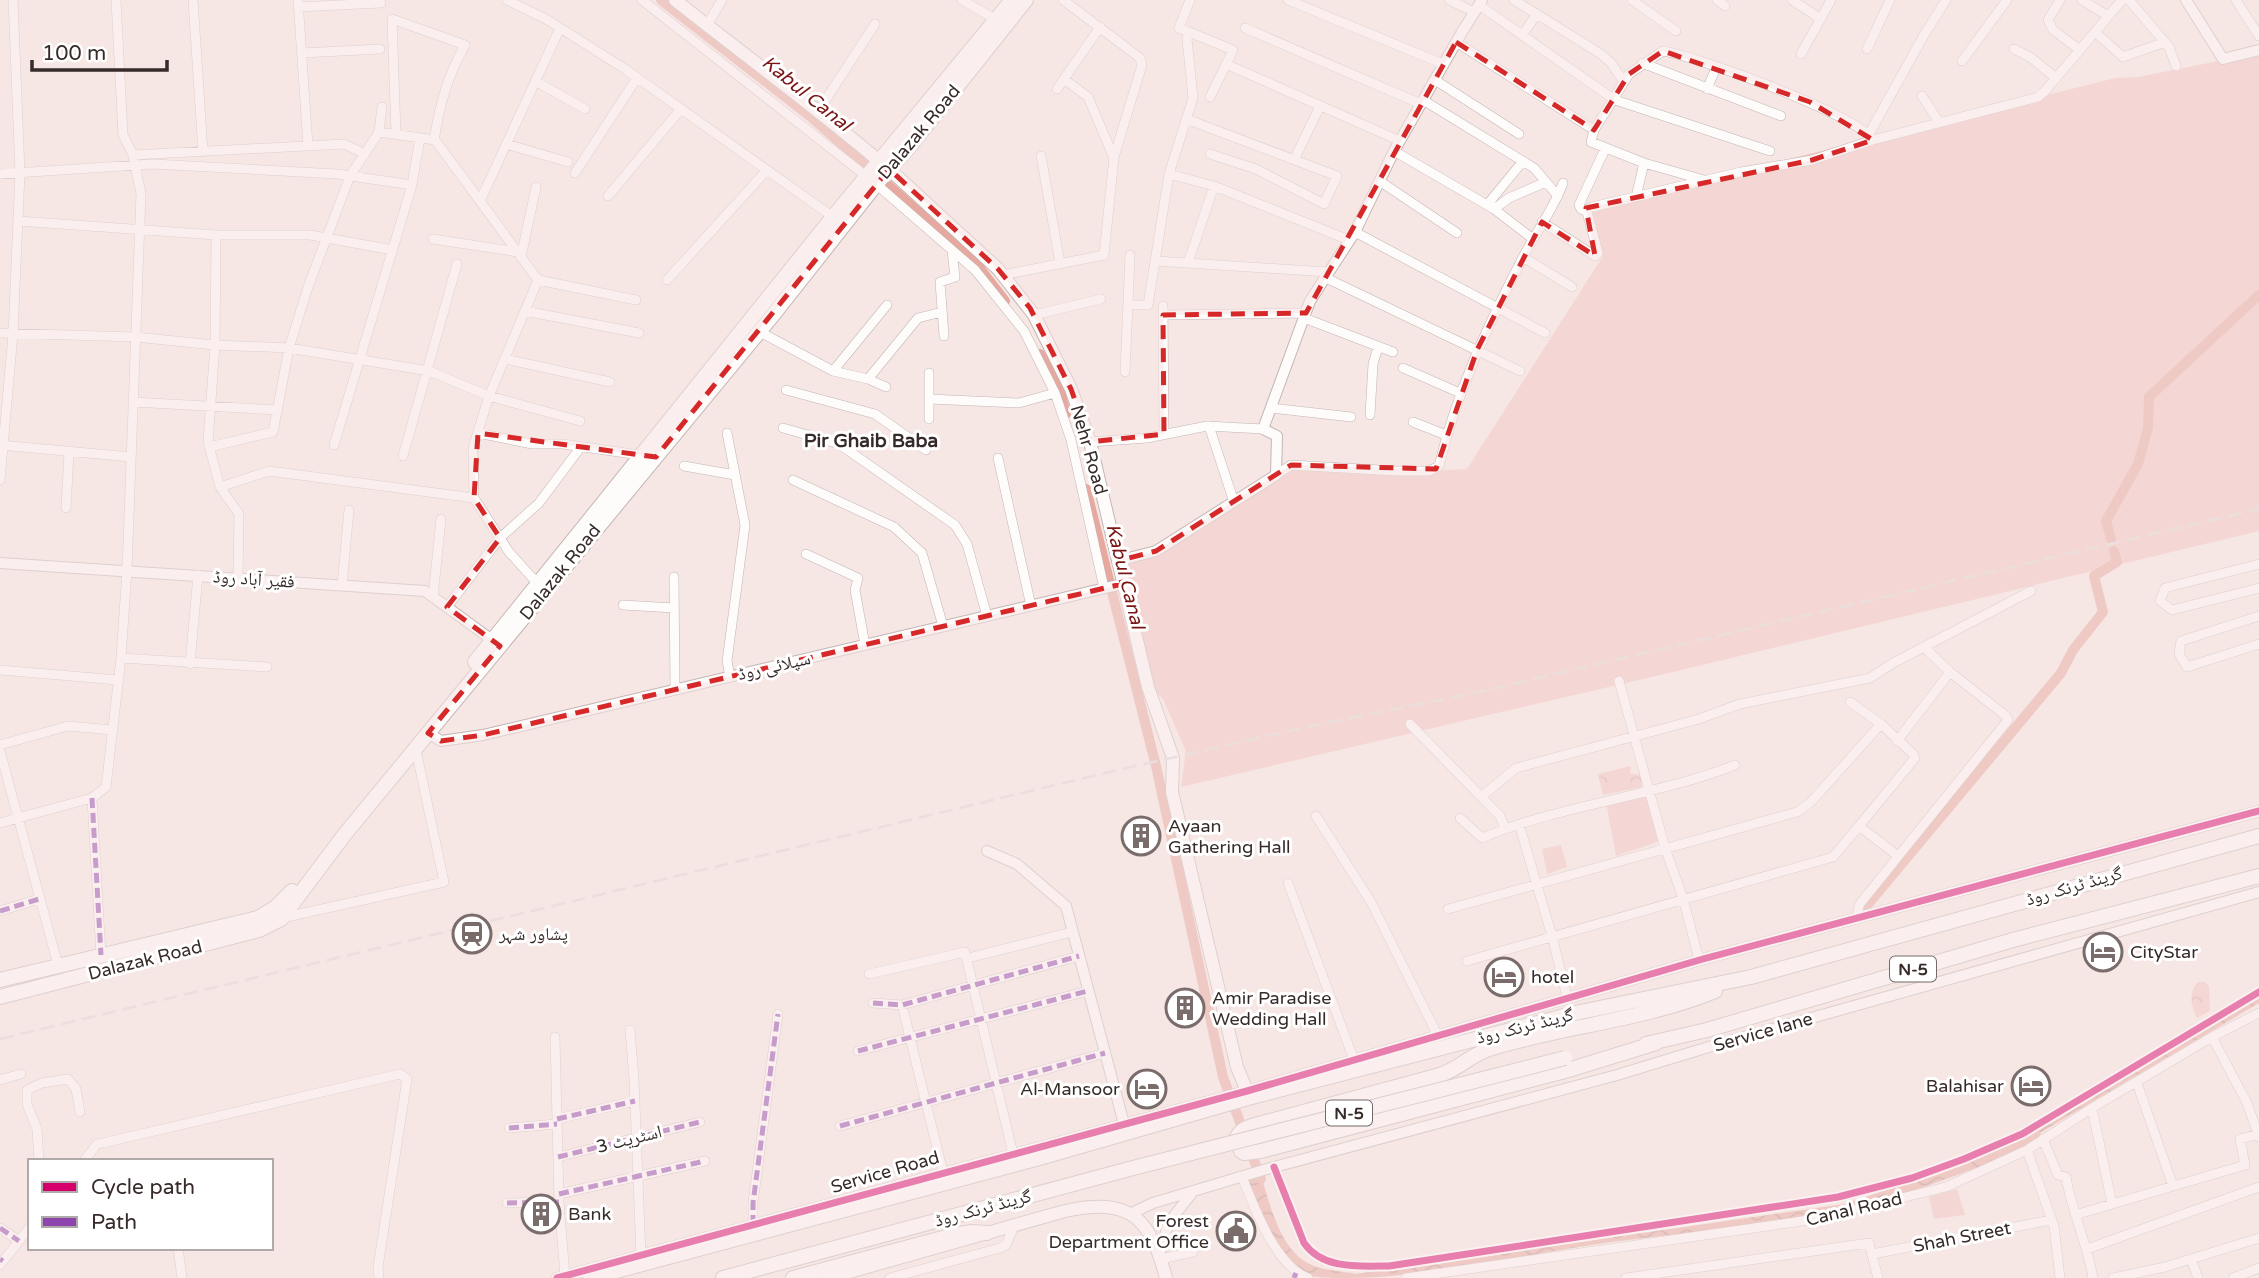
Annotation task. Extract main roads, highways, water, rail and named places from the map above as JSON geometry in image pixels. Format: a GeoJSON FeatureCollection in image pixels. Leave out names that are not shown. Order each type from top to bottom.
{"type":"FeatureCollection","features":[{"type":"Feature","properties":{"kind":"main road","name":"Nehr Road"},"geometry":{"type":"LineString","coordinates":[[675,0],[774,79],[819,110],[877,173],[1003,275],[1034,315],[1072,389],[1090,442],[1148,687],[1173,758],[1172,792],[1244,1094]]}},
{"type":"Feature","properties":{"kind":"main road","name":"Dalazak Road"},"geometry":{"type":"LineString","coordinates":[[479,664],[492,640],[528,603],[537,583],[642,460],[760,332],[877,173],[1012,0]]}},
{"type":"Feature","properties":{"kind":"main road","name":"Dalazak Road"},"geometry":{"type":"LineString","coordinates":[[0,997],[259,930],[281,919],[447,703],[833,217],[877,173],[1026,0]]}},
{"type":"Feature","properties":{"kind":"main road","name":"Dalazak Road"},"geometry":{"type":"LineString","coordinates":[[0,980],[258,918],[290,895],[411,751]]}},
{"type":"Feature","properties":{"kind":"main road","name":"گرینڈ ٹرنک روڈ"},"geometry":{"type":"LineString","coordinates":[[590,1278],[1043,1157],[1244,1094],[1542,1022],[1751,977],[2259,836]]}},
{"type":"Feature","properties":{"kind":"main road","name":"گرینڈ ٹرنک روڈ"},"geometry":{"type":"LineString","coordinates":[[723,1278],[1133,1168],[1566,1058],[1656,1043],[1707,1030],[2013,940],[2259,876]]}},
{"type":"Feature","properties":{"kind":"main road"},"geometry":{"type":"LineString","coordinates":[[105,954],[113,968]]}},
{"type":"Feature","properties":{"kind":"main road"},"geometry":{"type":"LineString","coordinates":[[1656,1043],[1565,1071],[1250,1154],[1241,1151],[1236,1139],[1246,1128],[1440,1076],[1488,1049],[1676,1005],[1751,977]]}},
{"type":"Feature","properties":{"kind":"main road"},"geometry":{"type":"LineString","coordinates":[[828,1278],[1082,1208],[1110,1208],[1132,1213],[1143,1224],[1161,1255],[1166,1278]]}},
{"type":"Feature","properties":{"kind":"main road"},"geometry":{"type":"LineString","coordinates":[[793,1278],[954,1235],[987,1233]]}},
{"type":"Feature","properties":{"kind":"water"},"geometry":{"type":"Polygon","coordinates":[[[2259,993],[2259,1003],[2025,1142],[2024,1135],[2259,993]]]}},
{"type":"Feature","properties":{"kind":"water"},"geometry":{"type":"Polygon","coordinates":[[[2014,1140],[2018,1149],[2012,1155],[1900,1195],[1831,1213],[1611,1242],[1444,1270],[1377,1277],[1321,1277],[1308,1275],[1298,1268],[1270,1232],[1248,1178],[1261,1175],[1278,1226],[1292,1250],[1301,1259],[1322,1269],[1356,1274],[1844,1204],[1929,1176],[2014,1140]]]}},
{"type":"Feature","properties":{"kind":"waterway","name":"Kabul Canal"},"geometry":{"type":"LineString","coordinates":[[661,0],[811,117],[975,262],[1005,301]]}},
{"type":"Feature","properties":{"kind":"waterway"},"geometry":{"type":"LineString","coordinates":[[2111,539],[2106,521],[2138,464],[2148,428],[2149,397],[2259,295]]}},
{"type":"Feature","properties":{"kind":"waterway","name":"Kabul Canal"},"geometry":{"type":"LineString","coordinates":[[1040,354],[1060,391],[1066,414]]}},
{"type":"Feature","properties":{"kind":"waterway","name":"Kabul Canal"},"geometry":{"type":"LineString","coordinates":[[1086,489],[1156,766],[1223,1077],[1244,1133]]}},
{"type":"Feature","properties":{"kind":"waterway"},"geometry":{"type":"LineString","coordinates":[[1864,909],[2061,673],[2073,650],[2103,612],[2094,576],[2117,562],[2114,551]]}},
{"type":"Feature","properties":{"kind":"waterway","name":"Kabul Canal"},"geometry":{"type":"LineString","coordinates":[[2007,1152],[2036,1135]]}},
{"type":"Feature","properties":{"kind":"waterway","name":"Kabul Canal"},"geometry":{"type":"LineString","coordinates":[[1249,1147],[1261,1179]]}},
{"type":"Feature","properties":{"kind":"railway"},"geometry":{"type":"LineString","coordinates":[[0,1039],[1105,773],[1320,724],[1474,693],[2259,509]]}},
{"type":"Feature","properties":{"kind":"place","name":"Ayaan Gathering Hall"},"geometry":{"type":"Point","coordinates":[1141,836]}},
{"type":"Feature","properties":{"kind":"place","name":"پشاور شہر"},"geometry":{"type":"Point","coordinates":[472,934]}},
{"type":"Feature","properties":{"kind":"place","name":"CityStar"},"geometry":{"type":"Point","coordinates":[2103,952]}},
{"type":"Feature","properties":{"kind":"place","name":"hotel"},"geometry":{"type":"Point","coordinates":[1504,977]}},
{"type":"Feature","properties":{"kind":"place","name":"Amir Paradise Wedding Hall"},"geometry":{"type":"Point","coordinates":[1185,1008]}},
{"type":"Feature","properties":{"kind":"place","name":"Balahisar"},"geometry":{"type":"Point","coordinates":[2031,1086]}},
{"type":"Feature","properties":{"kind":"place","name":"Al-Mansoor"},"geometry":{"type":"Point","coordinates":[1147,1089]}},
{"type":"Feature","properties":{"kind":"place","name":"Bank"},"geometry":{"type":"Point","coordinates":[541,1214]}},
{"type":"Feature","properties":{"kind":"place","name":"Forest Department Office"},"geometry":{"type":"Point","coordinates":[1236,1231]}},
{"type":"Feature","properties":{"kind":"district","name":"Pir Ghaib Baba"},"geometry":{"type":"Point","coordinates":[871,440]}}]}
